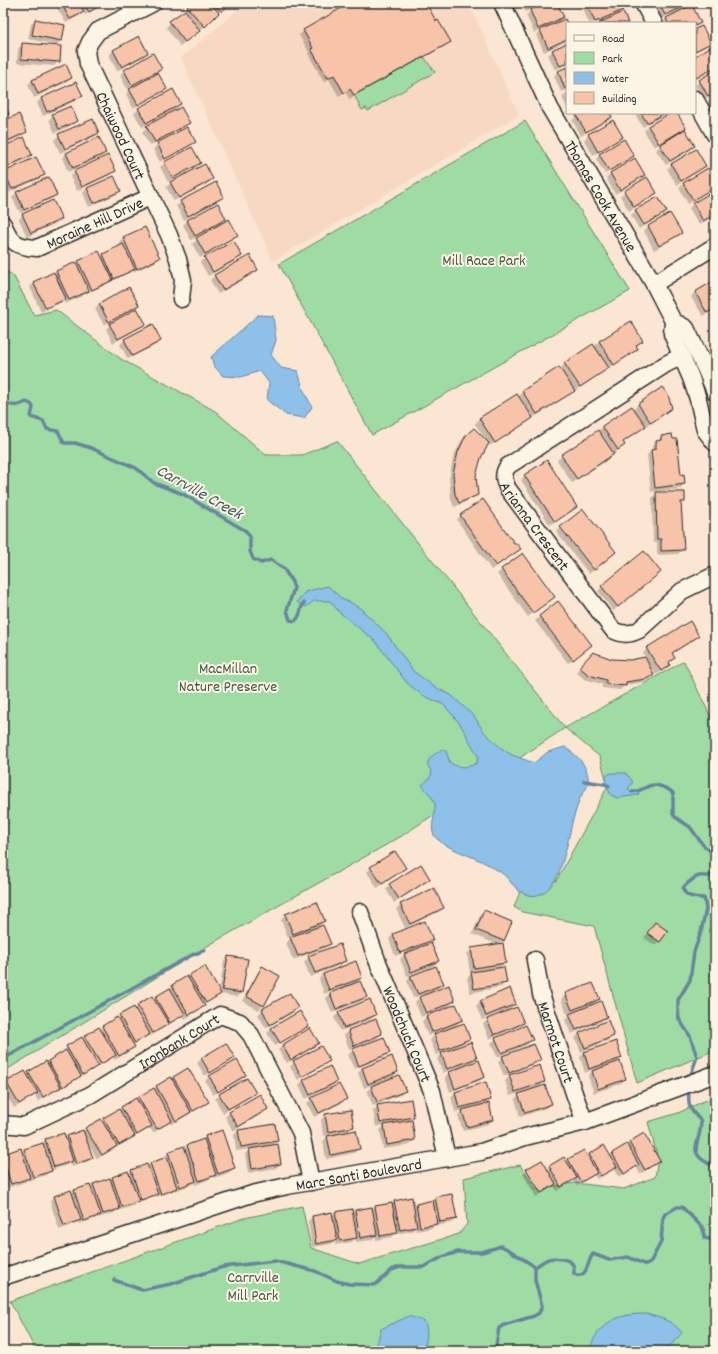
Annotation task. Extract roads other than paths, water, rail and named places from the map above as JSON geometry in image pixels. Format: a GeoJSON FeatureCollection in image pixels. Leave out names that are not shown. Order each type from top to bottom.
{"type":"FeatureCollection","features":[{"type":"Feature","properties":{"kind":"street","name":"Chaiwood Court"},"geometry":{"type":"LineString","coordinates":[[153,3],[98,31],[90,42],[86,51],[88,64],[169,235],[178,259],[183,280],[181,299]]}},
{"type":"Feature","properties":{"kind":"street","name":"Thomas Cook Avenue"},"geometry":{"type":"LineString","coordinates":[[502,3],[550,108],[654,284],[673,321],[672,334],[698,399],[705,430],[715,443]]}},
{"type":"Feature","properties":{"kind":"street"},"geometry":{"type":"LineString","coordinates":[[643,3],[653,22]]}},
{"type":"Feature","properties":{"kind":"street"},"geometry":{"type":"LineString","coordinates":[[696,101],[715,136]]}},
{"type":"Feature","properties":{"kind":"street","name":"Moraine Hill Drive"},"geometry":{"type":"LineString","coordinates":[[3,224],[8,236],[16,244],[25,247],[37,248],[150,197]]}},
{"type":"Feature","properties":{"kind":"street"},"geometry":{"type":"LineString","coordinates":[[654,284],[715,246]]}},
{"type":"Feature","properties":{"kind":"street","name":"Thomas Cook Avenue"},"geometry":{"type":"LineString","coordinates":[[673,321],[686,328],[715,392]]}},
{"type":"Feature","properties":{"kind":"street","name":"Arianna Crescent"},"geometry":{"type":"LineString","coordinates":[[682,356],[670,362],[508,466],[505,470],[504,483],[612,630],[619,634],[634,633],[639,630],[682,591],[715,575]]}},
{"type":"Feature","properties":{"kind":"street","name":"Woodchuck Court"},"geometry":{"type":"LineString","coordinates":[[360,912],[377,960],[432,1091],[446,1158]]}},
{"type":"Feature","properties":{"kind":"street","name":"Marmot Court"},"geometry":{"type":"LineString","coordinates":[[535,960],[541,994],[585,1122]]}},
{"type":"Feature","properties":{"kind":"street","name":"Ironbank Court"},"geometry":{"type":"LineString","coordinates":[[3,1124],[24,1126],[90,1096],[220,1015],[240,1022],[250,1035],[301,1133],[311,1182]]}},
{"type":"Feature","properties":{"kind":"street","name":"Marc Santi Boulevard"},"geometry":{"type":"LineString","coordinates":[[3,1277],[252,1194],[481,1152],[525,1137],[585,1122],[715,1074]]}},
{"type":"Feature","properties":{"kind":"water"},"geometry":{"type":"Polygon","coordinates":[[[258,315],[273,316],[276,340],[271,355],[281,368],[298,371],[303,389],[312,407],[304,418],[286,415],[267,400],[269,383],[260,371],[241,377],[223,376],[214,366],[211,357],[258,315]]]}},
{"type":"Feature","properties":{"kind":"water"},"geometry":{"type":"Polygon","coordinates":[[[328,586],[343,600],[350,602],[361,609],[386,633],[413,671],[433,686],[451,695],[474,716],[484,732],[501,748],[512,755],[534,763],[548,752],[565,747],[583,763],[588,777],[587,786],[580,798],[574,816],[561,866],[556,879],[549,889],[539,894],[524,894],[497,870],[447,846],[436,838],[432,827],[435,805],[432,797],[422,785],[431,776],[431,770],[428,766],[429,760],[442,749],[446,751],[450,763],[460,767],[466,767],[477,763],[478,756],[460,724],[444,705],[422,695],[407,683],[375,641],[339,612],[330,601],[314,601],[306,607],[297,602],[305,592],[328,586]]]}},
{"type":"Feature","properties":{"kind":"water"},"geometry":{"type":"Polygon","coordinates":[[[611,773],[626,773],[633,782],[628,789],[634,792],[639,791],[638,795],[617,798],[611,795],[605,784],[606,776],[611,773]]]}},
{"type":"Feature","properties":{"kind":"water"},"geometry":{"type":"Polygon","coordinates":[[[632,1314],[647,1314],[671,1323],[682,1333],[663,1351],[590,1351],[594,1338],[607,1324],[618,1318],[632,1314]]]}},
{"type":"Feature","properties":{"kind":"water"},"geometry":{"type":"Polygon","coordinates":[[[409,1316],[425,1322],[427,1337],[423,1351],[375,1351],[381,1329],[409,1316]]]}},
{"type":"Feature","properties":{"kind":"waterway","name":"Carrville Creek"},"geometry":{"type":"LineString","coordinates":[[3,402],[14,405],[20,405],[26,402],[31,404],[33,407],[31,417],[43,421],[47,429],[58,431],[64,443],[75,443],[91,448],[136,468],[154,483],[183,494],[246,531],[250,537],[250,551],[253,559],[261,563],[271,560],[284,569],[292,582],[294,588],[287,610],[290,620],[295,621],[300,614],[304,603]]}},
{"type":"Feature","properties":{"kind":"waterway","name":"Carrville Creek"},"geometry":{"type":"LineString","coordinates":[[584,781],[609,786]]}},
{"type":"Feature","properties":{"kind":"waterway","name":"Carrville Creek"},"geometry":{"type":"LineString","coordinates":[[632,792],[651,785],[659,786],[671,791],[673,793],[673,814],[675,817],[690,827],[703,845],[715,855]]}},
{"type":"Feature","properties":{"kind":"waterway","name":"Carrville Creek"},"geometry":{"type":"LineString","coordinates":[[690,1077],[697,1057],[690,1036],[679,1019],[678,1000],[690,980],[694,952],[701,932],[706,909],[704,898],[688,895],[683,888],[690,881],[699,876],[711,876],[715,874]]}},
{"type":"Feature","properties":{"kind":"waterway"},"geometry":{"type":"LineString","coordinates":[[3,1059],[192,955],[205,950]]}},
{"type":"Feature","properties":{"kind":"waterway","name":"Carrville Creek"},"geometry":{"type":"LineString","coordinates":[[689,1088],[691,1110],[701,1121],[696,1148],[697,1152],[699,1157],[715,1167]]}},
{"type":"Feature","properties":{"kind":"waterway"},"geometry":{"type":"LineString","coordinates":[[535,1267],[548,1259],[556,1258],[571,1263],[574,1274],[579,1275],[585,1272],[593,1254],[609,1260],[628,1257],[646,1265],[650,1263],[661,1242],[663,1218],[665,1214],[677,1207],[682,1207],[703,1228],[704,1238],[715,1240]]}},
{"type":"Feature","properties":{"kind":"waterway"},"geometry":{"type":"LineString","coordinates":[[114,1280],[142,1290],[171,1284],[223,1267],[275,1261],[315,1271],[337,1281],[349,1284],[375,1285],[392,1270],[400,1267],[424,1267],[442,1257],[458,1252],[482,1252],[501,1246],[535,1267]]}},
{"type":"Feature","properties":{"kind":"waterway"},"geometry":{"type":"LineString","coordinates":[[495,1351],[499,1328],[539,1313],[542,1306],[535,1280],[535,1267]]}},
{"type":"Feature","properties":{"kind":"park label","name":"Mill Race Park"},"geometry":{"type":"Point","coordinates":[484,259]}},
{"type":"Feature","properties":{"kind":"park label","name":"MacMillan Nature Preserve"},"geometry":{"type":"Point","coordinates":[228,676]}},
{"type":"Feature","properties":{"kind":"park label","name":"Carrville Mill Park"},"geometry":{"type":"Point","coordinates":[253,1285]}}]}
